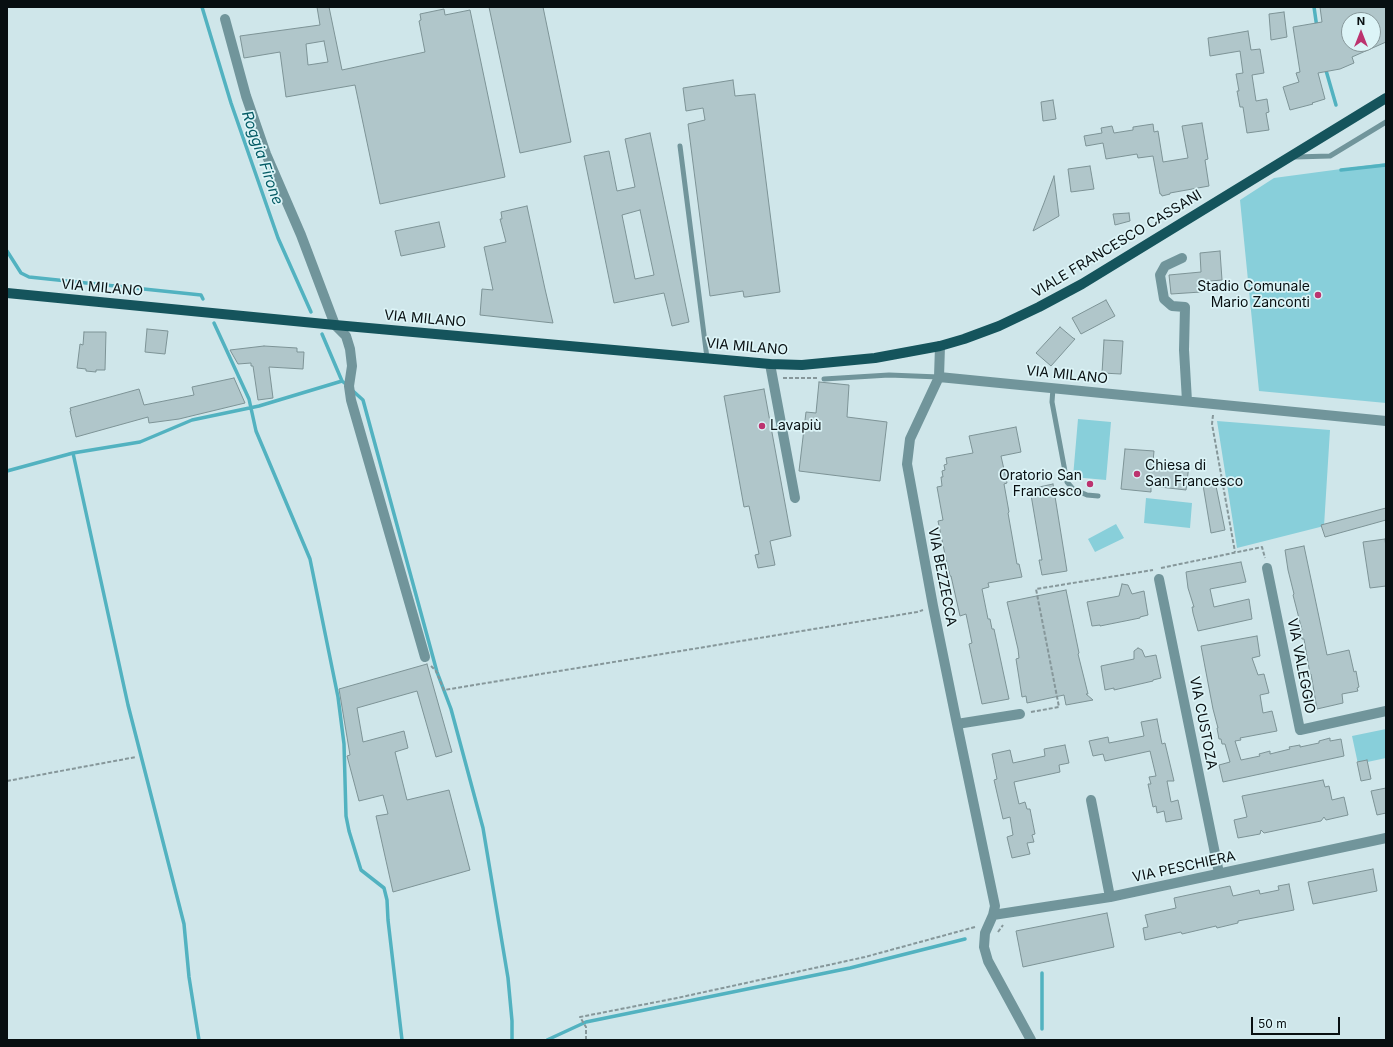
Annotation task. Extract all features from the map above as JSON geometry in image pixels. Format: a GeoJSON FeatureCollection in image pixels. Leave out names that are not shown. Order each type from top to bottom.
{"type":"FeatureCollection","features":[{"type":"Feature","properties":{"kind":"main road","name":"VIALE FRANCESCO CASSANI"},"geometry":{"type":"LineString","coordinates":[[840,362],[875,358],[940,346],[1000,326],[1082,284],[1386,98]]}},
{"type":"Feature","properties":{"kind":"main road","name":"VIA MILANO"},"geometry":{"type":"LineString","coordinates":[[7,293],[335,325],[770,364],[802,365],[840,362]]}},
{"type":"Feature","properties":{"kind":"street"},"geometry":{"type":"LineString","coordinates":[[225,19],[246,96],[266,154],[301,235],[335,325],[346,336],[350,349],[352,366],[349,386],[351,400],[425,657]]}},
{"type":"Feature","properties":{"kind":"street"},"geometry":{"type":"LineString","coordinates":[[1182,258],[1166,266],[1160,275],[1164,299],[1172,306],[1185,307],[1184,350],[1187,401]]}},
{"type":"Feature","properties":{"kind":"street"},"geometry":{"type":"LineString","coordinates":[[939,377],[940,346]]}},
{"type":"Feature","properties":{"kind":"street"},"geometry":{"type":"LineString","coordinates":[[770,364],[794,498]]}},
{"type":"Feature","properties":{"kind":"street","name":"VIA MILANO"},"geometry":{"type":"LineString","coordinates":[[939,377],[1386,421]]}},
{"type":"Feature","properties":{"kind":"street","name":"VIA BEZZECCA"},"geometry":{"type":"LineString","coordinates":[[939,377],[910,439],[907,464],[933,606],[995,906],[991,918]]}},
{"type":"Feature","properties":{"kind":"street","name":"VIA VALEGGIO"},"geometry":{"type":"LineString","coordinates":[[1267,568],[1300,730],[1386,711]]}},
{"type":"Feature","properties":{"kind":"street","name":"VIA CUSTOZA"},"geometry":{"type":"LineString","coordinates":[[1159,579],[1219,873]]}},
{"type":"Feature","properties":{"kind":"street"},"geometry":{"type":"LineString","coordinates":[[957,724],[1020,714]]}},
{"type":"Feature","properties":{"kind":"street"},"geometry":{"type":"LineString","coordinates":[[1091,800],[1110,897]]}},
{"type":"Feature","properties":{"kind":"street","name":"VIA PESCHIERA"},"geometry":{"type":"LineString","coordinates":[[991,918],[1004,913],[1110,897],[1386,838]]}},
{"type":"Feature","properties":{"kind":"street"},"geometry":{"type":"LineString","coordinates":[[991,918],[983,941],[988,961],[1031,1040]]}},
{"type":"Feature","properties":{"kind":"lane"},"geometry":{"type":"LineString","coordinates":[[1289,157],[1330,156],[1386,122]]}},
{"type":"Feature","properties":{"kind":"lane"},"geometry":{"type":"LineString","coordinates":[[680,146],[707,358]]}},
{"type":"Feature","properties":{"kind":"lane","name":"VIA MILANO"},"geometry":{"type":"LineString","coordinates":[[824,379],[889,375],[939,377]]}},
{"type":"Feature","properties":{"kind":"lane"},"geometry":{"type":"LineString","coordinates":[[1053,388],[1052,402],[1067,482],[1074,489],[1087,495],[1098,496]]}},
{"type":"Feature","properties":{"kind":"path"},"geometry":{"type":"LineString","coordinates":[[772,377],[824,379]]}},
{"type":"Feature","properties":{"kind":"path"},"geometry":{"type":"LineString","coordinates":[[1214,404],[1212,424],[1234,552]]}},
{"type":"Feature","properties":{"kind":"path"},"geometry":{"type":"LineString","coordinates":[[1020,714],[1059,707],[1036,589],[1158,569],[1262,547],[1267,568]]}},
{"type":"Feature","properties":{"kind":"path"},"geometry":{"type":"LineString","coordinates":[[425,657],[436,671],[444,690],[916,612],[933,606]]}},
{"type":"Feature","properties":{"kind":"path"},"geometry":{"type":"LineString","coordinates":[[7,781],[136,757]]}},
{"type":"Feature","properties":{"kind":"path"},"geometry":{"type":"LineString","coordinates":[[996,936],[1003,926],[1004,913]]}},
{"type":"Feature","properties":{"kind":"path"},"geometry":{"type":"LineString","coordinates":[[586,1040],[586,1027],[580,1017],[677,998],[865,957],[971,929],[991,918]]}},
{"type":"Feature","properties":{"kind":"shaded area","name":"Stadio Comunale Mario Zanconti"},"geometry":{"type":"Polygon","coordinates":[[[1386,163],[1386,403],[1259,391],[1240,200],[1274,178],[1386,163]]]}},
{"type":"Feature","properties":{"kind":"shaded area"},"geometry":{"type":"Polygon","coordinates":[[[1078,419],[1111,422],[1106,480],[1073,477],[1078,419]]]}},
{"type":"Feature","properties":{"kind":"shaded area"},"geometry":{"type":"Polygon","coordinates":[[[1217,421],[1330,430],[1324,526],[1237,548],[1217,421]]]}},
{"type":"Feature","properties":{"kind":"shaded area"},"geometry":{"type":"Polygon","coordinates":[[[1146,498],[1192,503],[1190,528],[1144,523],[1146,498]]]}},
{"type":"Feature","properties":{"kind":"shaded area"},"geometry":{"type":"Polygon","coordinates":[[[1116,524],[1124,538],[1095,552],[1088,539],[1116,524]]]}},
{"type":"Feature","properties":{"kind":"shaded area"},"geometry":{"type":"Polygon","coordinates":[[[1386,729],[1386,758],[1358,764],[1352,736],[1386,729]]]}},
{"type":"Feature","properties":{"kind":"building"},"geometry":{"type":"Polygon","coordinates":[[[317,7],[329,7],[342,70],[425,52],[419,21],[421,20],[420,14],[444,9],[445,15],[470,10],[505,177],[380,204],[355,85],[286,97],[280,52],[244,58],[240,36],[320,25],[317,7]],[[324,41],[306,44],[308,65],[328,62],[324,41]]]}},
{"type":"Feature","properties":{"kind":"building"},"geometry":{"type":"Polygon","coordinates":[[[489,7],[543,7],[571,142],[520,153],[489,7]]]}},
{"type":"Feature","properties":{"kind":"building"},"geometry":{"type":"Polygon","coordinates":[[[1320,7],[1386,7],[1386,42],[1381,44],[1381,12],[1341,12],[1341,52],[1363,52],[1352,57],[1354,63],[1340,69],[1318,73],[1325,99],[1290,110],[1283,87],[1299,82],[1296,73],[1300,72],[1293,27],[1322,22],[1320,7]]]}},
{"type":"Feature","properties":{"kind":"building"},"geometry":{"type":"Polygon","coordinates":[[[1284,12],[1287,37],[1271,40],[1269,14],[1284,12]]]}},
{"type":"Feature","properties":{"kind":"building"},"geometry":{"type":"Polygon","coordinates":[[[1248,31],[1251,50],[1260,49],[1264,73],[1252,75],[1256,101],[1267,99],[1269,112],[1266,113],[1269,130],[1247,133],[1243,107],[1240,107],[1237,91],[1239,91],[1236,74],[1243,73],[1240,51],[1210,56],[1208,38],[1248,31]]]}},
{"type":"Feature","properties":{"kind":"building"},"geometry":{"type":"Polygon","coordinates":[[[733,80],[735,96],[755,94],[780,292],[746,297],[744,297],[743,291],[710,296],[688,124],[705,120],[703,108],[686,111],[683,88],[733,80]]]}},
{"type":"Feature","properties":{"kind":"building"},"geometry":{"type":"Polygon","coordinates":[[[1053,100],[1056,119],[1043,121],[1041,102],[1053,100]]]}},
{"type":"Feature","properties":{"kind":"building"},"geometry":{"type":"Polygon","coordinates":[[[1202,123],[1208,159],[1205,160],[1209,186],[1170,193],[1162,196],[1160,194],[1153,156],[1138,158],[1137,154],[1106,159],[1103,143],[1086,146],[1084,136],[1102,133],[1101,128],[1112,126],[1114,133],[1133,130],[1133,127],[1153,124],[1154,132],[1158,131],[1163,162],[1188,158],[1182,126],[1202,123]]]}},
{"type":"Feature","properties":{"kind":"building"},"geometry":{"type":"Polygon","coordinates":[[[650,133],[689,322],[672,326],[664,293],[614,303],[584,156],[609,151],[617,191],[635,187],[625,139],[650,133]],[[640,210],[622,215],[635,279],[654,275],[640,210]]]}},
{"type":"Feature","properties":{"kind":"building"},"geometry":{"type":"Polygon","coordinates":[[[1090,166],[1094,189],[1071,192],[1068,169],[1090,166]]]}},
{"type":"Feature","properties":{"kind":"building"},"geometry":{"type":"Polygon","coordinates":[[[1054,176],[1059,216],[1033,231],[1044,203],[1054,176]]]}},
{"type":"Feature","properties":{"kind":"building"},"geometry":{"type":"Polygon","coordinates":[[[527,206],[553,323],[480,315],[482,289],[493,290],[484,247],[506,242],[500,219],[502,219],[501,212],[527,206]]]}},
{"type":"Feature","properties":{"kind":"building"},"geometry":{"type":"Polygon","coordinates":[[[1129,213],[1130,221],[1115,225],[1113,214],[1129,213]]]}},
{"type":"Feature","properties":{"kind":"building"},"geometry":{"type":"Polygon","coordinates":[[[439,222],[445,247],[401,256],[395,231],[439,222]]]}},
{"type":"Feature","properties":{"kind":"building"},"geometry":{"type":"Polygon","coordinates":[[[1220,251],[1222,280],[1200,282],[1201,292],[1171,294],[1169,275],[1201,272],[1200,253],[1220,251]]]}},
{"type":"Feature","properties":{"kind":"building"},"geometry":{"type":"Polygon","coordinates":[[[1106,300],[1115,316],[1081,334],[1072,318],[1106,300]]]}},
{"type":"Feature","properties":{"kind":"building"},"geometry":{"type":"Polygon","coordinates":[[[1060,327],[1075,339],[1051,366],[1036,353],[1060,327]]]}},
{"type":"Feature","properties":{"kind":"building"},"geometry":{"type":"Polygon","coordinates":[[[147,329],[168,331],[165,354],[145,352],[147,329]]]}},
{"type":"Feature","properties":{"kind":"building"},"geometry":{"type":"Polygon","coordinates":[[[84,332],[106,332],[105,370],[96,370],[96,372],[77,368],[80,344],[83,345],[84,332]]]}},
{"type":"Feature","properties":{"kind":"building"},"geometry":{"type":"Polygon","coordinates":[[[1104,340],[1123,341],[1121,374],[1102,373],[1104,340]]]}},
{"type":"Feature","properties":{"kind":"building"},"geometry":{"type":"Polygon","coordinates":[[[264,346],[297,348],[297,352],[304,352],[303,369],[269,367],[273,398],[258,400],[253,366],[251,366],[251,363],[238,364],[230,350],[264,346]]]}},
{"type":"Feature","properties":{"kind":"building"},"geometry":{"type":"Polygon","coordinates":[[[234,378],[245,403],[179,419],[149,423],[148,417],[76,437],[70,408],[139,389],[144,405],[194,395],[192,387],[234,378]]]}},
{"type":"Feature","properties":{"kind":"building"},"geometry":{"type":"Polygon","coordinates":[[[819,382],[849,385],[847,417],[887,422],[880,481],[799,471],[806,412],[816,413],[819,382]]]}},
{"type":"Feature","properties":{"kind":"building"},"geometry":{"type":"Polygon","coordinates":[[[764,389],[791,536],[770,541],[775,565],[758,568],[755,555],[759,554],[749,506],[744,507],[724,396],[764,389]]]}},
{"type":"Feature","properties":{"kind":"building"},"geometry":{"type":"Polygon","coordinates":[[[1016,427],[1021,452],[1001,456],[1007,483],[1004,484],[1008,513],[1017,564],[1019,564],[1022,577],[988,583],[989,587],[982,589],[988,619],[990,619],[992,629],[994,629],[1009,699],[982,704],[969,644],[972,643],[966,614],[960,616],[938,521],[943,520],[937,487],[942,486],[941,477],[943,477],[942,471],[945,470],[944,465],[947,464],[946,458],[973,453],[969,436],[1016,427]]]}},
{"type":"Feature","properties":{"kind":"building"},"geometry":{"type":"Polygon","coordinates":[[[1125,449],[1154,451],[1153,462],[1189,465],[1186,490],[1151,486],[1151,492],[1121,489],[1125,449]]]}},
{"type":"Feature","properties":{"kind":"building"},"geometry":{"type":"Polygon","coordinates":[[[1053,484],[1067,571],[1042,575],[1039,560],[1042,560],[1030,489],[1053,484]]]}},
{"type":"Feature","properties":{"kind":"building"},"geometry":{"type":"Polygon","coordinates":[[[1203,485],[1216,486],[1225,530],[1211,533],[1203,485]]]}},
{"type":"Feature","properties":{"kind":"building"},"geometry":{"type":"Polygon","coordinates":[[[1386,508],[1386,520],[1325,537],[1321,525],[1386,508]]]}},
{"type":"Feature","properties":{"kind":"building"},"geometry":{"type":"Polygon","coordinates":[[[1385,539],[1386,586],[1370,588],[1363,542],[1385,539]]]}},
{"type":"Feature","properties":{"kind":"building"},"geometry":{"type":"Polygon","coordinates":[[[1304,546],[1327,655],[1349,650],[1354,672],[1356,671],[1359,687],[1357,688],[1358,691],[1342,694],[1343,703],[1317,709],[1285,550],[1304,546]]]}},
{"type":"Feature","properties":{"kind":"building"},"geometry":{"type":"Polygon","coordinates":[[[1241,562],[1246,582],[1210,589],[1214,607],[1249,599],[1252,619],[1198,631],[1193,613],[1192,607],[1194,607],[1188,588],[1186,572],[1241,562]]]}},
{"type":"Feature","properties":{"kind":"building"},"geometry":{"type":"Polygon","coordinates":[[[1122,584],[1128,585],[1132,594],[1144,591],[1148,615],[1100,626],[1092,626],[1087,602],[1119,596],[1122,584]]]}},
{"type":"Feature","properties":{"kind":"building"},"geometry":{"type":"Polygon","coordinates":[[[1066,590],[1078,654],[1088,694],[1086,694],[1093,700],[1066,705],[1064,695],[1027,703],[1026,696],[1022,697],[1016,659],[1019,658],[1018,649],[1007,602],[1066,590]]]}},
{"type":"Feature","properties":{"kind":"building"},"geometry":{"type":"Polygon","coordinates":[[[1257,636],[1260,656],[1252,658],[1258,675],[1264,674],[1269,693],[1260,695],[1263,713],[1272,711],[1277,731],[1240,738],[1241,740],[1235,741],[1241,760],[1260,756],[1259,754],[1270,751],[1270,754],[1290,749],[1289,747],[1300,745],[1300,747],[1319,743],[1319,741],[1330,738],[1330,741],[1341,739],[1344,756],[1223,782],[1219,765],[1230,762],[1225,744],[1222,744],[1221,739],[1219,739],[1201,646],[1257,636]]]}},
{"type":"Feature","properties":{"kind":"building"},"geometry":{"type":"Polygon","coordinates":[[[1138,648],[1142,650],[1145,657],[1156,655],[1161,678],[1114,690],[1114,688],[1105,690],[1101,666],[1134,659],[1134,651],[1138,648]]]}},
{"type":"Feature","properties":{"kind":"building"},"geometry":{"type":"Polygon","coordinates":[[[427,664],[452,752],[436,757],[417,691],[357,708],[363,742],[404,731],[408,748],[395,752],[407,800],[449,790],[470,870],[393,892],[376,816],[388,814],[383,795],[359,801],[347,756],[350,755],[339,689],[427,664]]]}},
{"type":"Feature","properties":{"kind":"building"},"geometry":{"type":"Polygon","coordinates":[[[1157,719],[1162,744],[1165,743],[1174,781],[1167,781],[1171,802],[1178,800],[1182,819],[1166,822],[1164,811],[1157,813],[1156,806],[1153,807],[1148,784],[1151,784],[1149,777],[1156,776],[1150,751],[1105,761],[1103,754],[1093,756],[1089,741],[1108,737],[1109,743],[1144,736],[1141,722],[1157,719]]]}},
{"type":"Feature","properties":{"kind":"building"},"geometry":{"type":"Polygon","coordinates":[[[1065,745],[1069,763],[1059,765],[1060,772],[1014,782],[1019,804],[1025,802],[1027,809],[1030,809],[1035,834],[1032,835],[1034,842],[1027,843],[1030,854],[1012,858],[1007,837],[1013,835],[1010,817],[1003,819],[994,780],[997,779],[992,754],[1010,750],[1013,763],[1045,756],[1044,749],[1065,745]]]}},
{"type":"Feature","properties":{"kind":"building"},"geometry":{"type":"Polygon","coordinates":[[[1367,760],[1371,779],[1361,781],[1357,762],[1367,760]]]}},
{"type":"Feature","properties":{"kind":"building"},"geometry":{"type":"Polygon","coordinates":[[[1323,780],[1325,787],[1329,786],[1332,800],[1344,797],[1348,815],[1326,820],[1324,817],[1321,821],[1264,833],[1261,830],[1260,834],[1238,838],[1234,820],[1247,817],[1242,796],[1323,780]]]}},
{"type":"Feature","properties":{"kind":"building"},"geometry":{"type":"Polygon","coordinates":[[[1386,788],[1386,813],[1377,815],[1371,791],[1386,788]]]}},
{"type":"Feature","properties":{"kind":"building"},"geometry":{"type":"Polygon","coordinates":[[[1373,869],[1377,891],[1313,904],[1308,882],[1373,869]]]}},
{"type":"Feature","properties":{"kind":"building"},"geometry":{"type":"Polygon","coordinates":[[[1289,884],[1294,910],[1238,921],[1238,923],[1217,928],[1216,926],[1182,934],[1181,932],[1145,940],[1143,928],[1148,927],[1145,915],[1176,908],[1174,898],[1230,886],[1233,896],[1259,890],[1260,894],[1279,890],[1278,886],[1289,884]]]}},
{"type":"Feature","properties":{"kind":"building"},"geometry":{"type":"Polygon","coordinates":[[[1107,913],[1114,947],[1023,967],[1016,931],[1107,913]]]}},
{"type":"Feature","properties":{"kind":"waterway","name":"Roggia Firone"},"geometry":{"type":"LineString","coordinates":[[202,7],[231,103],[278,238],[311,312]]}},
{"type":"Feature","properties":{"kind":"waterway"},"geometry":{"type":"LineString","coordinates":[[1314,7],[1317,28]]}},
{"type":"Feature","properties":{"kind":"waterway"},"geometry":{"type":"LineString","coordinates":[[1325,67],[1336,105]]}},
{"type":"Feature","properties":{"kind":"waterway"},"geometry":{"type":"LineString","coordinates":[[1341,170],[1386,165]]}},
{"type":"Feature","properties":{"kind":"waterway"},"geometry":{"type":"LineString","coordinates":[[7,251],[21,273],[29,277],[201,295],[203,299]]}},
{"type":"Feature","properties":{"kind":"waterway"},"geometry":{"type":"LineString","coordinates":[[214,323],[249,399],[256,431],[310,559],[338,697],[344,744],[346,816],[361,870],[384,888],[387,900],[402,1040]]}},
{"type":"Feature","properties":{"kind":"waterway","name":"Roggia Firone"},"geometry":{"type":"LineString","coordinates":[[322,334],[342,381],[347,385]]}},
{"type":"Feature","properties":{"kind":"waterway"},"geometry":{"type":"LineString","coordinates":[[7,471],[73,453],[140,442],[192,420],[259,406],[342,381]]}},
{"type":"Feature","properties":{"kind":"waterway"},"geometry":{"type":"LineString","coordinates":[[353,391],[363,400],[437,672],[451,709],[483,828],[508,978],[512,1021],[512,1040]]}},
{"type":"Feature","properties":{"kind":"waterway"},"geometry":{"type":"LineString","coordinates":[[73,453],[128,705],[184,924],[189,977],[199,1040]]}},
{"type":"Feature","properties":{"kind":"waterway"},"geometry":{"type":"LineString","coordinates":[[547,1040],[586,1022],[850,968],[965,939]]}},
{"type":"Feature","properties":{"kind":"waterway"},"geometry":{"type":"LineString","coordinates":[[1042,973],[1042,1029]]}},
{"type":"Feature","properties":{"kind":"place","name":"Stadio Comunale Mario Zanconti"},"geometry":{"type":"Point","coordinates":[1318,295]}},
{"type":"Feature","properties":{"kind":"place","name":"Lavapiù"},"geometry":{"type":"Point","coordinates":[762,426]}},
{"type":"Feature","properties":{"kind":"place","name":"Chiesa di San Francesco"},"geometry":{"type":"Point","coordinates":[1137,474]}},
{"type":"Feature","properties":{"kind":"place","name":"Oratorio San Francesco"},"geometry":{"type":"Point","coordinates":[1090,484]}}]}
